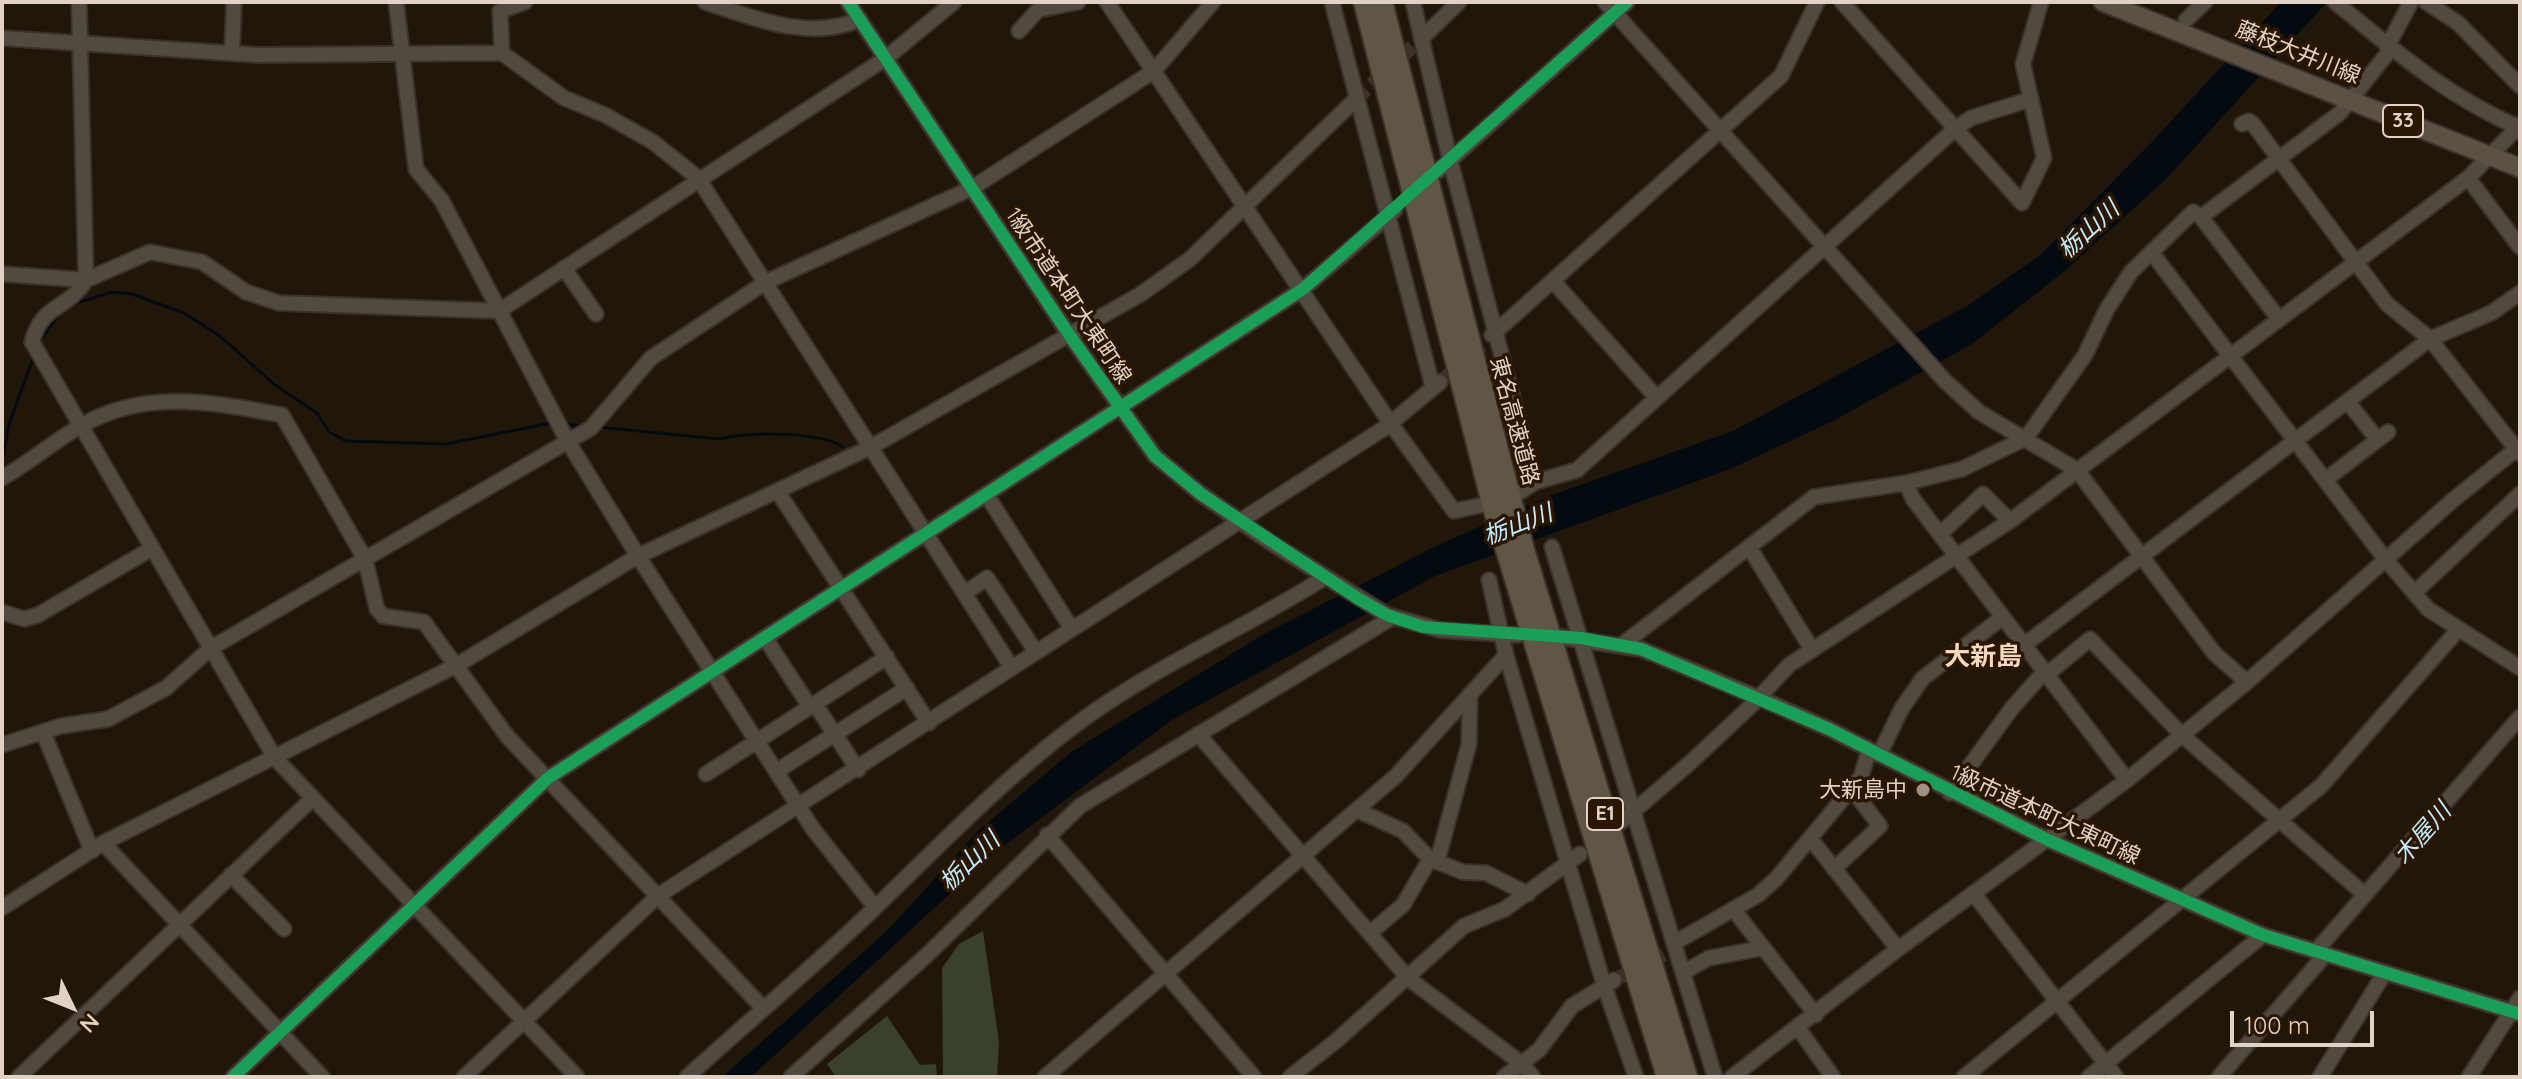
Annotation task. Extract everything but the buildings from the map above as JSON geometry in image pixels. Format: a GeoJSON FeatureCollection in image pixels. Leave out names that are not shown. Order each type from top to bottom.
{"type":"FeatureCollection","features":[{"type":"Feature","properties":{"kind":"highway","name":"東名高速道路"},"geometry":{"type":"LineString","coordinates":[[1364,2],[1516,554],[1667,1077]]}},
{"type":"Feature","properties":{"kind":"highway","name":"東名高速道路"},"geometry":{"type":"LineString","coordinates":[[1382,2],[1502,501]]}},
{"type":"Feature","properties":{"kind":"highway","name":"東名高速道路"},"geometry":{"type":"LineString","coordinates":[[1516,554],[1687,1077]]}},
{"type":"Feature","properties":{"kind":"main road","name":"藤枝大井川線"},"geometry":{"type":"LineString","coordinates":[[2122,6],[2520,168]]}},
{"type":"Feature","properties":{"kind":"street"},"geometry":{"type":"LineString","coordinates":[[79,2],[86,280],[79,292],[37,323],[32,342],[275,758],[577,1077]]}},
{"type":"Feature","properties":{"kind":"street"},"geometry":{"type":"LineString","coordinates":[[232,53],[234,2]]}},
{"type":"Feature","properties":{"kind":"street"},"geometry":{"type":"LineString","coordinates":[[396,2],[405,54],[416,169],[442,201],[567,440],[638,556],[813,829],[875,907]]}},
{"type":"Feature","properties":{"kind":"street"},"geometry":{"type":"LineString","coordinates":[[502,53],[500,11],[525,2]]}},
{"type":"Feature","properties":{"kind":"street","name":"1級市道本町大東町線"},"geometry":{"type":"LineString","coordinates":[[848,2],[1119,408],[1171,471],[1326,579],[1390,616],[1440,630],[1518,635]]}},
{"type":"Feature","properties":{"kind":"street"},"geometry":{"type":"LineString","coordinates":[[2,274],[86,280],[150,252],[202,262],[246,292],[279,303],[499,311],[698,178],[886,58],[954,2]]}},
{"type":"Feature","properties":{"kind":"street"},"geometry":{"type":"LineString","coordinates":[[1019,31],[1038,10],[1078,2]]}},
{"type":"Feature","properties":{"kind":"street"},"geometry":{"type":"LineString","coordinates":[[1107,2],[1391,424],[1454,511],[1502,501],[1535,482],[1577,470],[1955,129],[1971,118],[2031,99]]}},
{"type":"Feature","properties":{"kind":"street"},"geometry":{"type":"LineString","coordinates":[[2,745],[43,732],[108,719],[166,688],[211,648],[591,428],[651,358],[766,282],[972,188],[1154,71],[1213,2]]}},
{"type":"Feature","properties":{"kind":"street"},"geometry":{"type":"LineString","coordinates":[[464,1077],[659,895],[801,807],[1391,424],[1437,385],[1356,99],[1332,2]]}},
{"type":"Feature","properties":{"kind":"street"},"geometry":{"type":"LineString","coordinates":[[1413,2],[1450,160],[1535,482]]}},
{"type":"Feature","properties":{"kind":"street"},"geometry":{"type":"LineString","coordinates":[[1422,38],[1459,2]]}},
{"type":"Feature","properties":{"kind":"street"},"geometry":{"type":"LineString","coordinates":[[1494,333],[1781,76],[1817,2]]}},
{"type":"Feature","properties":{"kind":"street"},"geometry":{"type":"LineString","coordinates":[[1842,2],[2022,203],[2044,158],[2023,64],[2041,2]]}},
{"type":"Feature","properties":{"kind":"street"},"geometry":{"type":"LineString","coordinates":[[2186,20],[2205,2]]}},
{"type":"Feature","properties":{"kind":"street"},"geometry":{"type":"LineString","coordinates":[[2201,217],[2340,113],[2389,48],[2411,2]]}},
{"type":"Feature","properties":{"kind":"street"},"geometry":{"type":"LineString","coordinates":[[2426,2],[2458,23],[2520,86]]}},
{"type":"Feature","properties":{"kind":"street"},"geometry":{"type":"LineString","coordinates":[[711,3],[758,19],[805,27],[836,27],[860,19]]}},
{"type":"Feature","properties":{"kind":"street"},"geometry":{"type":"LineString","coordinates":[[1438,171],[1616,5],[1722,131],[1945,381],[1979,412],[2077,470],[2214,653],[2247,682]]}},
{"type":"Feature","properties":{"kind":"street"},"geometry":{"type":"LineString","coordinates":[[1621,822],[1759,698],[1789,665],[2010,521],[2468,178],[2519,127],[2475,108],[2389,48],[2340,6]]}},
{"type":"Feature","properties":{"kind":"street"},"geometry":{"type":"LineString","coordinates":[[2,38],[232,53],[502,53],[564,98],[605,115],[653,142],[698,178],[1012,668]]}},
{"type":"Feature","properties":{"kind":"street"},"geometry":{"type":"LineString","coordinates":[[2,908],[98,847],[457,665],[638,556],[871,447],[1070,336],[1167,278],[1356,99]]}},
{"type":"Feature","properties":{"kind":"street"},"geometry":{"type":"LineString","coordinates":[[1732,1077],[1898,949],[2127,780],[2519,450],[2430,339],[2387,304],[2253,124],[2242,124]]}},
{"type":"Feature","properties":{"kind":"street"},"geometry":{"type":"LineString","coordinates":[[2468,178],[2520,247]]}},
{"type":"Feature","properties":{"kind":"street"},"geometry":{"type":"LineString","coordinates":[[1623,644],[1814,497],[1906,483],[1962,469],[2026,438],[2080,365],[2107,309],[2131,272],[2193,212],[2201,217],[2279,319]]}},
{"type":"Feature","properties":{"kind":"street"},"geometry":{"type":"LineString","coordinates":[[233,1077],[548,778],[1303,289],[1390,213]]}},
{"type":"Feature","properties":{"kind":"street"},"geometry":{"type":"LineString","coordinates":[[2152,253],[2386,560],[2428,609],[2520,668]]}},
{"type":"Feature","properties":{"kind":"street"},"geometry":{"type":"LineString","coordinates":[[564,268],[596,314]]}},
{"type":"Feature","properties":{"kind":"street"},"geometry":{"type":"LineString","coordinates":[[1553,281],[1657,398]]}},
{"type":"Feature","properties":{"kind":"street"},"geometry":{"type":"LineString","coordinates":[[2024,645],[2430,339],[2491,313],[2520,293]]}},
{"type":"Feature","properties":{"kind":"street"},"geometry":{"type":"LineString","coordinates":[[2,478],[81,425],[110,412],[159,399],[282,415],[365,559],[377,609],[383,616],[424,622],[507,736],[763,1008]]}},
{"type":"Feature","properties":{"kind":"street"},"geometry":{"type":"LineString","coordinates":[[2325,480],[2382,436],[2348,402]]}},
{"type":"Feature","properties":{"kind":"street"},"geometry":{"type":"LineString","coordinates":[[1906,483],[1940,534],[2127,780]]}},
{"type":"Feature","properties":{"kind":"street"},"geometry":{"type":"LineString","coordinates":[[778,492],[929,723]]}},
{"type":"Feature","properties":{"kind":"street"},"geometry":{"type":"LineString","coordinates":[[986,494],[1072,629]]}},
{"type":"Feature","properties":{"kind":"street"},"geometry":{"type":"LineString","coordinates":[[1940,534],[1983,494],[2010,521]]}},
{"type":"Feature","properties":{"kind":"street"},"geometry":{"type":"LineString","coordinates":[[2414,593],[2520,494]]}},
{"type":"Feature","properties":{"kind":"street"},"geometry":{"type":"LineString","coordinates":[[1552,547],[1715,1077]]}},
{"type":"Feature","properties":{"kind":"street"},"geometry":{"type":"LineString","coordinates":[[1749,547],[1811,648]]}},
{"type":"Feature","properties":{"kind":"street"},"geometry":{"type":"LineString","coordinates":[[2,612],[24,619],[38,615],[151,549]]}},
{"type":"Feature","properties":{"kind":"street"},"geometry":{"type":"LineString","coordinates":[[965,593],[987,578],[1036,652]]}},
{"type":"Feature","properties":{"kind":"street"},"geometry":{"type":"LineString","coordinates":[[687,1077],[875,907],[975,808],[1075,726],[1205,642],[1262,617],[1326,579]]}},
{"type":"Feature","properties":{"kind":"street"},"geometry":{"type":"LineString","coordinates":[[1489,580],[1506,655],[1574,858],[1636,1077]]}},
{"type":"Feature","properties":{"kind":"street"},"geometry":{"type":"LineString","coordinates":[[791,1077],[927,955],[1080,806],[1390,616]]}},
{"type":"Feature","properties":{"kind":"street"},"geometry":{"type":"LineString","coordinates":[[1673,947],[1776,879],[1861,777],[1923,678],[2003,617]]}},
{"type":"Feature","properties":{"kind":"street"},"geometry":{"type":"LineString","coordinates":[[1964,1077],[2335,773],[2458,630]]}},
{"type":"Feature","properties":{"kind":"street","name":"1級市道本町大東町線"},"geometry":{"type":"LineString","coordinates":[[1561,637],[1623,644],[1759,698],[2048,840],[2263,935],[2515,1012]]}},
{"type":"Feature","properties":{"kind":"street"},"geometry":{"type":"LineString","coordinates":[[765,638],[858,770]]}},
{"type":"Feature","properties":{"kind":"street"},"geometry":{"type":"LineString","coordinates":[[1950,793],[2012,708],[2045,674],[2090,639],[2182,735],[2365,895]]}},
{"type":"Feature","properties":{"kind":"street"},"geometry":{"type":"LineString","coordinates":[[1045,1077],[1396,776],[1506,655]]}},
{"type":"Feature","properties":{"kind":"street"},"geometry":{"type":"LineString","coordinates":[[706,774],[887,657]]}},
{"type":"Feature","properties":{"kind":"street"},"geometry":{"type":"LineString","coordinates":[[777,771],[907,688]]}},
{"type":"Feature","properties":{"kind":"street"},"geometry":{"type":"LineString","coordinates":[[1370,933],[1403,905],[1433,860],[1469,744],[1470,694]]}},
{"type":"Feature","properties":{"kind":"street"},"geometry":{"type":"LineString","coordinates":[[2219,1077],[2365,895],[2520,717]]}},
{"type":"Feature","properties":{"kind":"street"},"geometry":{"type":"LineString","coordinates":[[43,732],[98,847],[179,925],[322,1077]]}},
{"type":"Feature","properties":{"kind":"street"},"geometry":{"type":"LineString","coordinates":[[1198,734],[1408,978],[1522,1064],[1533,1077]]}},
{"type":"Feature","properties":{"kind":"street"},"geometry":{"type":"LineString","coordinates":[[1834,869],[1880,826],[1851,788]]}},
{"type":"Feature","properties":{"kind":"street"},"geometry":{"type":"LineString","coordinates":[[19,1077],[313,798]]}},
{"type":"Feature","properties":{"kind":"street"},"geometry":{"type":"LineString","coordinates":[[1357,810],[1403,831],[1433,860],[1463,872],[1486,873],[1528,894]]}},
{"type":"Feature","properties":{"kind":"street"},"geometry":{"type":"LineString","coordinates":[[1047,835],[1254,1077]]}},
{"type":"Feature","properties":{"kind":"street"},"geometry":{"type":"LineString","coordinates":[[1810,838],[1898,949]]}},
{"type":"Feature","properties":{"kind":"street"},"geometry":{"type":"LineString","coordinates":[[1290,1077],[1408,978],[1464,926],[1505,909],[1574,858]]}},
{"type":"Feature","properties":{"kind":"street"},"geometry":{"type":"LineString","coordinates":[[231,875],[284,929]]}},
{"type":"Feature","properties":{"kind":"street"},"geometry":{"type":"LineString","coordinates":[[1973,893],[2116,1077]]}},
{"type":"Feature","properties":{"kind":"street"},"geometry":{"type":"LineString","coordinates":[[1733,909],[1816,1015]]}},
{"type":"Feature","properties":{"kind":"street"},"geometry":{"type":"LineString","coordinates":[[2089,1077],[2263,935]]}},
{"type":"Feature","properties":{"kind":"street"},"geometry":{"type":"LineString","coordinates":[[1684,972],[1709,958],[1763,948]]}},
{"type":"Feature","properties":{"kind":"street"},"geometry":{"type":"LineString","coordinates":[[2320,1077],[2384,974]]}},
{"type":"Feature","properties":{"kind":"street"},"geometry":{"type":"LineString","coordinates":[[1504,1077],[1539,1050],[1572,1006],[1609,982]]}},
{"type":"Feature","properties":{"kind":"street"},"geometry":{"type":"LineString","coordinates":[[2469,1077],[2515,1012],[2520,998]]}},
{"type":"Feature","properties":{"kind":"street"},"geometry":{"type":"LineString","coordinates":[[1798,1028],[1833,1077]]}},
{"type":"Feature","properties":{"kind":"green space"},"geometry":{"type":"Polygon","coordinates":[[[983,931],[999,1042],[997,1077],[943,1077],[942,968],[959,944],[983,931]]]}},
{"type":"Feature","properties":{"kind":"green space"},"geometry":{"type":"Polygon","coordinates":[[[887,1016],[920,1065],[936,1064],[937,1077],[836,1077],[827,1064],[887,1016]]]}},
{"type":"Feature","properties":{"kind":"water","name":"栃山川"},"geometry":{"type":"Polygon","coordinates":[[[2281,2],[2327,2],[2167,178],[2066,270],[1972,344],[1833,421],[1730,469],[1435,576],[1172,720],[993,854],[751,1077],[722,1077],[887,931],[977,832],[1071,752],[1266,633],[1438,545],[1552,495],[1733,431],[1967,306],[2039,256],[2150,144],[2281,2]]]}},
{"type":"Feature","properties":{"kind":"waterway"},"geometry":{"type":"LineString","coordinates":[[73,304],[112,292],[132,294],[184,313],[220,336],[275,385],[317,413],[329,432],[346,441],[446,444],[551,423]]}},
{"type":"Feature","properties":{"kind":"waterway"},"geometry":{"type":"LineString","coordinates":[[39,342],[60,313]]}},
{"type":"Feature","properties":{"kind":"waterway"},"geometry":{"type":"LineString","coordinates":[[2,463],[9,424],[34,356]]}},
{"type":"Feature","properties":{"kind":"waterway"},"geometry":{"type":"LineString","coordinates":[[562,424],[583,426]]}},
{"type":"Feature","properties":{"kind":"waterway"},"geometry":{"type":"LineString","coordinates":[[598,427],[720,439],[765,434],[801,436],[843,447]]}},
{"type":"Feature","properties":{"kind":"tunnel"},"geometry":{"type":"LineString","coordinates":[[1356,99],[1422,38]]}},
{"type":"Feature","properties":{"kind":"tunnel"},"geometry":{"type":"LineString","coordinates":[[1440,382],[1492,335]]}},
{"type":"Feature","properties":{"kind":"tunnel"},"geometry":{"type":"LineString","coordinates":[[1614,980],[1667,953]]}},
{"type":"Feature","properties":{"kind":"cycle path"},"geometry":{"type":"LineString","coordinates":[[848,2],[1070,336],[1155,456],[1201,494],[1357,598],[1387,615],[1423,627],[1581,638],[1641,649],[1829,729],[2048,840],[2263,935],[2520,1014]]}},
{"type":"Feature","properties":{"kind":"cycle path"},"geometry":{"type":"LineString","coordinates":[[233,1077],[548,778],[1303,289],[1627,2]]}},
{"type":"Feature","properties":{"kind":"place","name":"大新島中"},"geometry":{"type":"Point","coordinates":[1923,790]}},
{"type":"Feature","properties":{"kind":"district","name":"大新島"},"geometry":{"type":"Point","coordinates":[1983,657]}},
{"type":"Feature","properties":{"kind":"water label","name":"木屋川"},"geometry":{"type":"Point","coordinates":[2423,834]}}]}
